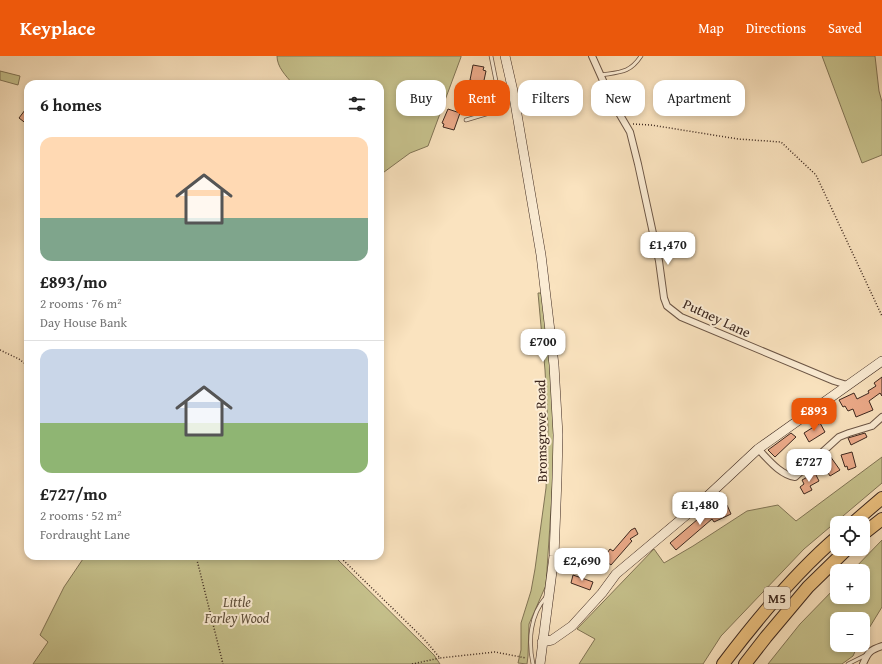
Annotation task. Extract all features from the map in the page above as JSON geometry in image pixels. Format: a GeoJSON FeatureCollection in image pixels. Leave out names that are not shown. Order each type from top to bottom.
{"type":"FeatureCollection","features":[{"type":"Feature","properties":{"kind":"highway"},"geometry":{"type":"LineString","coordinates":[[861,516],[882,498]]}},
{"type":"Feature","properties":{"kind":"highway"},"geometry":{"type":"LineString","coordinates":[[870,528],[882,519]]}},
{"type":"Feature","properties":{"kind":"highway","name":"M5"},"geometry":{"type":"LineString","coordinates":[[723,664],[751,628],[796,577],[830,544]]}},
{"type":"Feature","properties":{"kind":"highway","name":"M5"},"geometry":{"type":"LineString","coordinates":[[745,664],[808,587],[841,556]]}},
{"type":"Feature","properties":{"kind":"main road","name":"Bromsgrove Road"},"geometry":{"type":"LineString","coordinates":[[504,56],[513,90],[541,255],[554,365],[558,435],[558,478],[554,556],[550,596],[542,642],[536,662]]}},
{"type":"Feature","properties":{"kind":"main road"},"geometry":{"type":"LineString","coordinates":[[542,642],[552,640],[572,626],[602,593],[616,574],[697,506],[758,449],[882,361]]}},
{"type":"Feature","properties":{"kind":"street","name":"Putney Lane"},"geometry":{"type":"LineString","coordinates":[[592,56],[613,103],[630,132],[659,261],[664,298],[668,306],[681,317],[847,385]]}},
{"type":"Feature","properties":{"kind":"street"},"geometry":{"type":"LineString","coordinates":[[758,449],[781,471],[795,477],[839,437],[872,426],[882,417]]}},
{"type":"Feature","properties":{"kind":"street"},"geometry":{"type":"LineString","coordinates":[[863,664],[867,654],[872,649],[882,646]]}},
{"type":"Feature","properties":{"kind":"lane"},"geometry":{"type":"LineString","coordinates":[[466,120],[496,111],[497,86],[491,56]]}},
{"type":"Feature","properties":{"kind":"lane"},"geometry":{"type":"LineString","coordinates":[[601,75],[624,71],[635,64],[641,56]]}},
{"type":"Feature","properties":{"kind":"lane"},"geometry":{"type":"LineString","coordinates":[[533,664],[536,662],[531,633],[532,624],[541,603],[546,597],[550,596]]}},
{"type":"Feature","properties":{"kind":"lane"},"geometry":{"type":"LineString","coordinates":[[848,664],[867,654]]}},
{"type":"Feature","properties":{"kind":"path"},"geometry":{"type":"LineString","coordinates":[[625,124],[651,125],[738,139],[781,142],[816,175],[882,316]]}},
{"type":"Feature","properties":{"kind":"path"},"geometry":{"type":"LineString","coordinates":[[0,350],[24,363]]}},
{"type":"Feature","properties":{"kind":"path"},"geometry":{"type":"LineString","coordinates":[[197,560],[223,664]]}},
{"type":"Feature","properties":{"kind":"path"},"geometry":{"type":"LineString","coordinates":[[343,560],[424,639],[440,658]]}},
{"type":"Feature","properties":{"kind":"path"},"geometry":{"type":"LineString","coordinates":[[412,664],[440,658],[495,652],[536,662]]}},
{"type":"Feature","properties":{"kind":"green space"},"geometry":{"type":"Polygon","coordinates":[[[277,56],[461,56],[446,97],[446,80],[396,80],[396,116],[439,116],[428,146],[410,153],[384,172],[384,80],[289,80],[280,68],[277,56]]]}},
{"type":"Feature","properties":{"kind":"green space"},"geometry":{"type":"Polygon","coordinates":[[[822,56],[875,56],[879,91],[882,102],[882,155],[862,163],[822,56]]]}},
{"type":"Feature","properties":{"kind":"green space"},"geometry":{"type":"Polygon","coordinates":[[[0,71],[20,76],[18,85],[0,80],[0,71]]]}},
{"type":"Feature","properties":{"kind":"green space"},"geometry":{"type":"Polygon","coordinates":[[[538,293],[542,293],[550,366],[554,434],[553,478],[546,585],[529,624],[527,664],[518,663],[521,650],[521,623],[531,591],[535,569],[546,488],[547,465],[548,427],[545,370],[538,293]]]}},
{"type":"Feature","properties":{"kind":"green space"},"geometry":{"type":"Polygon","coordinates":[[[882,457],[882,483],[843,516],[830,516],[830,527],[804,549],[721,636],[703,664],[579,664],[595,639],[577,629],[654,549],[664,563],[747,511],[778,505],[796,521],[882,457]]]}},
{"type":"Feature","properties":{"kind":"green space"},"geometry":{"type":"Polygon","coordinates":[[[882,540],[882,607],[870,627],[870,612],[830,612],[830,652],[855,652],[853,656],[842,664],[768,664],[800,624],[830,593],[830,604],[870,604],[870,564],[859,564],[867,556],[870,556],[870,552],[882,540]]]}},
{"type":"Feature","properties":{"kind":"green space","name":"Little Farley Wood"},"geometry":{"type":"Polygon","coordinates":[[[82,560],[338,560],[434,655],[440,664],[33,664],[48,642],[40,635],[64,587],[82,560]]]}},
{"type":"Feature","properties":{"kind":"building"},"geometry":{"type":"Polygon","coordinates":[[[473,65],[484,67],[483,70],[486,71],[484,80],[470,80],[473,65]]]}},
{"type":"Feature","properties":{"kind":"building"},"geometry":{"type":"Polygon","coordinates":[[[448,109],[454,111],[454,116],[459,116],[454,130],[443,127],[444,124],[442,123],[448,109]]]}},
{"type":"Feature","properties":{"kind":"building"},"geometry":{"type":"Polygon","coordinates":[[[24,111],[24,122],[19,118],[24,111]]]}},
{"type":"Feature","properties":{"kind":"building"},"geometry":{"type":"Polygon","coordinates":[[[882,377],[882,396],[880,393],[869,401],[873,410],[856,417],[853,409],[848,411],[845,406],[843,407],[839,400],[854,393],[857,399],[869,393],[868,391],[876,386],[874,383],[882,377]]]}},
{"type":"Feature","properties":{"kind":"building"},"geometry":{"type":"Polygon","coordinates":[[[820,423],[825,432],[809,442],[804,433],[820,423]]]}},
{"type":"Feature","properties":{"kind":"building"},"geometry":{"type":"Polygon","coordinates":[[[791,433],[796,437],[775,457],[768,450],[791,433]]]}},
{"type":"Feature","properties":{"kind":"building"},"geometry":{"type":"Polygon","coordinates":[[[865,433],[867,437],[851,445],[848,438],[865,433]]]}},
{"type":"Feature","properties":{"kind":"building"},"geometry":{"type":"Polygon","coordinates":[[[852,452],[856,467],[848,470],[847,466],[845,467],[841,455],[852,452]]]}},
{"type":"Feature","properties":{"kind":"building"},"geometry":{"type":"Polygon","coordinates":[[[830,456],[840,470],[830,476],[822,461],[830,456]]]}},
{"type":"Feature","properties":{"kind":"building"},"geometry":{"type":"Polygon","coordinates":[[[815,473],[819,481],[810,486],[812,490],[804,494],[800,487],[804,484],[802,480],[815,473]]]}},
{"type":"Feature","properties":{"kind":"building"},"geometry":{"type":"Polygon","coordinates":[[[727,505],[731,514],[714,522],[712,519],[676,550],[670,543],[698,519],[727,505]]]}},
{"type":"Feature","properties":{"kind":"building"},"geometry":{"type":"Polygon","coordinates":[[[635,528],[638,534],[630,539],[632,541],[611,565],[604,560],[610,549],[613,551],[631,530],[635,528]]]}},
{"type":"Feature","properties":{"kind":"building"},"geometry":{"type":"Polygon","coordinates":[[[573,575],[593,582],[590,590],[571,583],[573,575]]]}}]}
